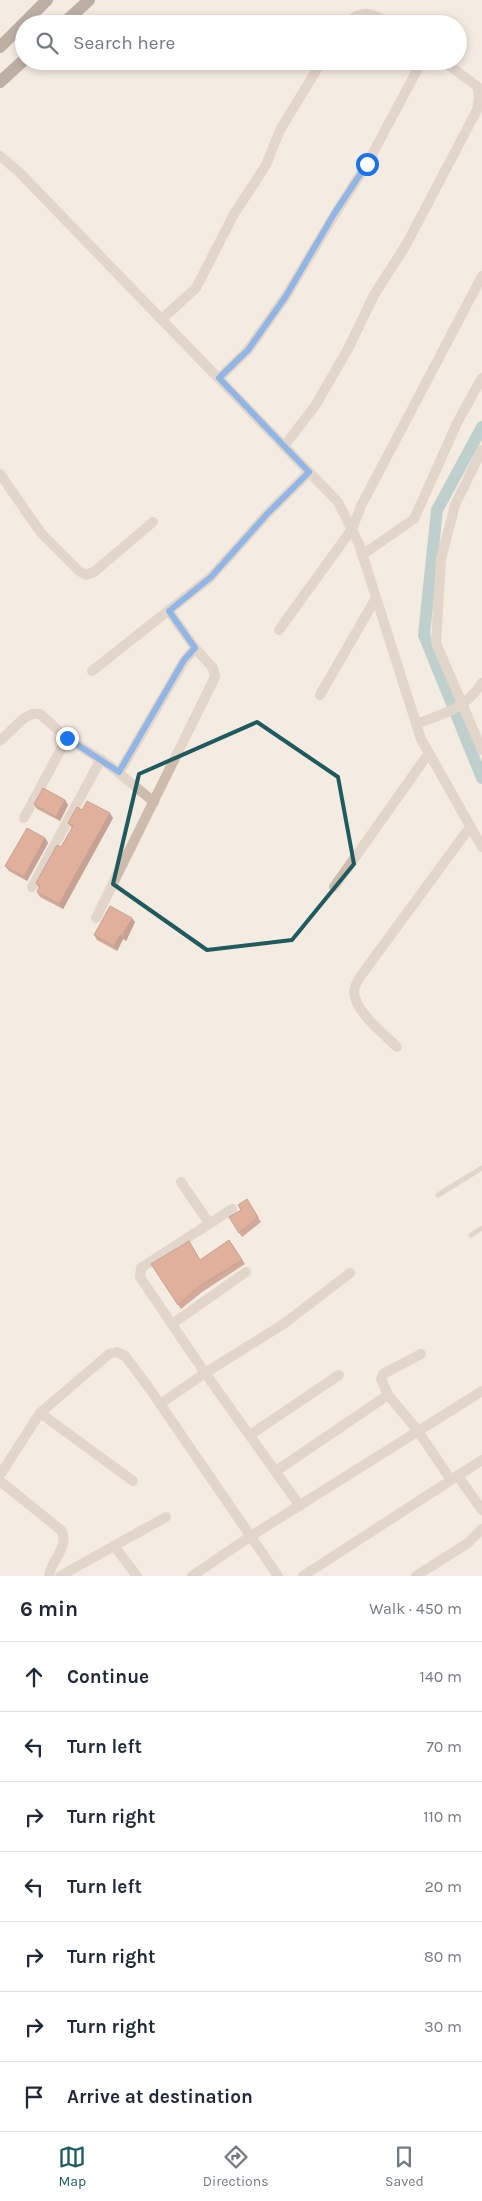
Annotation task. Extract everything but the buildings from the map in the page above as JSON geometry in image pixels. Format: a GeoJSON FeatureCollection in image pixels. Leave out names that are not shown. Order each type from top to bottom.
{"type":"FeatureCollection","features":[{"type":"Feature","properties":{"kind":"main road"},"geometry":{"type":"LineString","coordinates":[[32,15],[47,0]]}},
{"type":"Feature","properties":{"kind":"main road"},"geometry":{"type":"LineString","coordinates":[[73,15],[89,0]]}},
{"type":"Feature","properties":{"kind":"main road"},"geometry":{"type":"LineString","coordinates":[[0,47],[15,32]]}},
{"type":"Feature","properties":{"kind":"main road"},"geometry":{"type":"LineString","coordinates":[[0,82],[15,68]]}},
{"type":"Feature","properties":{"kind":"street"},"geometry":{"type":"LineString","coordinates":[[358,15],[368,13],[372,15]]}},
{"type":"Feature","properties":{"kind":"street"},"geometry":{"type":"LineString","coordinates":[[162,319],[196,288],[234,214],[266,165],[280,130],[316,70]]}},
{"type":"Feature","properties":{"kind":"street"},"geometry":{"type":"LineString","coordinates":[[219,378],[248,350],[286,296],[334,214],[367,164],[417,70]]}},
{"type":"Feature","properties":{"kind":"street"},"geometry":{"type":"LineString","coordinates":[[284,446],[315,406],[348,349],[374,295],[406,245],[477,110],[479,100],[478,87],[455,70]]}},
{"type":"Feature","properties":{"kind":"street"},"geometry":{"type":"LineString","coordinates":[[0,156],[19,172],[338,502],[362,554],[416,724],[429,753],[482,847]]}},
{"type":"Feature","properties":{"kind":"street"},"geometry":{"type":"LineString","coordinates":[[280,630],[352,529],[361,506],[482,276]]}},
{"type":"Feature","properties":{"kind":"street"},"geometry":{"type":"LineString","coordinates":[[362,554],[414,519],[458,422],[482,378]]}},
{"type":"Feature","properties":{"kind":"street"},"geometry":{"type":"LineString","coordinates":[[482,450],[455,505],[441,558],[436,643],[456,709],[482,750]]}},
{"type":"Feature","properties":{"kind":"street"},"geometry":{"type":"LineString","coordinates":[[92,671],[211,577],[268,513],[309,472]]}},
{"type":"Feature","properties":{"kind":"street"},"geometry":{"type":"LineString","coordinates":[[0,474],[41,533],[79,571],[86,575],[94,572],[153,522]]}},
{"type":"Feature","properties":{"kind":"street"},"geometry":{"type":"LineString","coordinates":[[320,695],[376,598]]}},
{"type":"Feature","properties":{"kind":"street"},"geometry":{"type":"LineString","coordinates":[[96,918],[215,677],[213,668],[195,648],[169,611]]}},
{"type":"Feature","properties":{"kind":"street"},"geometry":{"type":"LineString","coordinates":[[119,772],[184,660],[195,648]]}},
{"type":"Feature","properties":{"kind":"street"},"geometry":{"type":"LineString","coordinates":[[416,724],[456,709],[473,696],[482,683]]}},
{"type":"Feature","properties":{"kind":"street"},"geometry":{"type":"LineString","coordinates":[[0,741],[24,718],[32,714],[40,714],[67,738],[119,772],[154,802]]}},
{"type":"Feature","properties":{"kind":"street"},"geometry":{"type":"LineString","coordinates":[[24,818],[67,738]]}},
{"type":"Feature","properties":{"kind":"street"},"geometry":{"type":"LineString","coordinates":[[334,887],[429,753]]}},
{"type":"Feature","properties":{"kind":"street"},"geometry":{"type":"LineString","coordinates":[[32,887],[101,759]]}},
{"type":"Feature","properties":{"kind":"street"},"geometry":{"type":"LineString","coordinates":[[397,1047],[367,1018],[356,999],[354,989],[360,977],[470,827]]}},
{"type":"Feature","properties":{"kind":"street"},"geometry":{"type":"LineString","coordinates":[[181,1182],[210,1223]]}},
{"type":"Feature","properties":{"kind":"street"},"geometry":{"type":"LineString","coordinates":[[232,1209],[141,1268],[139,1272],[140,1277],[204,1373],[276,1470],[300,1506]]}},
{"type":"Feature","properties":{"kind":"street"},"geometry":{"type":"LineString","coordinates":[[172,1324],[246,1272]]}},
{"type":"Feature","properties":{"kind":"street"},"geometry":{"type":"LineString","coordinates":[[160,1404],[204,1373],[286,1323],[350,1273]]}},
{"type":"Feature","properties":{"kind":"street"},"geometry":{"type":"LineString","coordinates":[[0,1475],[40,1414],[109,1354],[117,1352],[125,1356],[160,1404],[278,1576]]}},
{"type":"Feature","properties":{"kind":"street"},"geometry":{"type":"LineString","coordinates":[[421,1354],[383,1374],[381,1379],[382,1385],[454,1478],[482,1510]]}},
{"type":"Feature","properties":{"kind":"street"},"geometry":{"type":"LineString","coordinates":[[250,1435],[339,1375]]}},
{"type":"Feature","properties":{"kind":"street"},"geometry":{"type":"LineString","coordinates":[[192,1576],[251,1536],[482,1391]]}},
{"type":"Feature","properties":{"kind":"street"},"geometry":{"type":"LineString","coordinates":[[276,1470],[388,1395]]}},
{"type":"Feature","properties":{"kind":"street"},"geometry":{"type":"LineString","coordinates":[[40,1414],[133,1481]]}},
{"type":"Feature","properties":{"kind":"street"},"geometry":{"type":"LineString","coordinates":[[303,1576],[482,1460]]}},
{"type":"Feature","properties":{"kind":"street"},"geometry":{"type":"LineString","coordinates":[[0,1481],[62,1531],[64,1536],[63,1547],[50,1569],[49,1576]]}},
{"type":"Feature","properties":{"kind":"street"},"geometry":{"type":"LineString","coordinates":[[60,1576],[166,1517]]}},
{"type":"Feature","properties":{"kind":"street"},"geometry":{"type":"LineString","coordinates":[[416,1576],[468,1543],[482,1529]]}},
{"type":"Feature","properties":{"kind":"street"},"geometry":{"type":"LineString","coordinates":[[114,1546],[137,1576]]}},
{"type":"Feature","properties":{"kind":"lane"},"geometry":{"type":"LineString","coordinates":[[438,1195],[482,1168]]}},
{"type":"Feature","properties":{"kind":"lane"},"geometry":{"type":"LineString","coordinates":[[471,1235],[482,1228]]}},
{"type":"Feature","properties":{"kind":"highlighted area"},"geometry":{"type":"Polygon","coordinates":[[[257,722],[338,777],[354,864],[292,940],[207,950],[113,884],[139,774],[257,722]]]}},
{"type":"Feature","properties":{"kind":"waterway"},"geometry":{"type":"LineString","coordinates":[[482,427],[437,510],[424,635],[482,778]]}},
{"type":"Feature","properties":{"kind":"route"},"geometry":{"type":"LineString","coordinates":[[67,738],[119,772],[184,660],[195,648],[169,611],[211,577],[268,513],[309,472],[219,378],[248,350],[286,296],[334,214],[367,164]]}}]}
